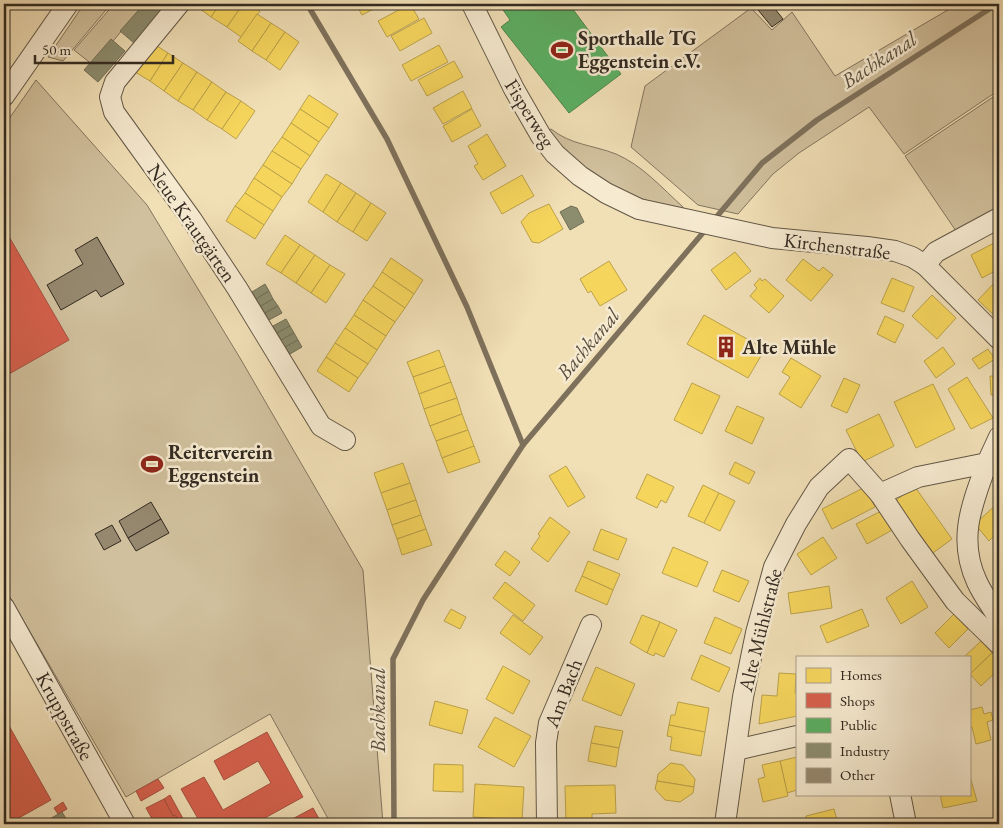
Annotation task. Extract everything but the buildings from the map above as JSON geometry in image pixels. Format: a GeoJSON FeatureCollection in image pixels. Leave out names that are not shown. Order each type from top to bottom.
{"type":"FeatureCollection","features":[{"type":"Feature","properties":{"kind":"street"},"geometry":{"type":"LineString","coordinates":[[4,96],[68,4]]}},
{"type":"Feature","properties":{"kind":"street","name":"Neue Krautgärten"},"geometry":{"type":"LineString","coordinates":[[179,4],[115,82],[110,97],[114,112],[192,220],[237,288],[322,426],[345,440]]}},
{"type":"Feature","properties":{"kind":"street","name":"Fisperweg"},"geometry":{"type":"LineString","coordinates":[[472,4],[514,89],[540,136],[555,154],[580,176],[606,193],[639,209],[703,222]]}},
{"type":"Feature","properties":{"kind":"street"},"geometry":{"type":"LineString","coordinates":[[925,265],[936,252],[999,218]]}},
{"type":"Feature","properties":{"kind":"street","name":"Kirchenstraße"},"geometry":{"type":"LineString","coordinates":[[703,222],[772,238],[868,247],[895,251],[912,257],[925,265],[999,339]]}},
{"type":"Feature","properties":{"kind":"street"},"geometry":{"type":"LineString","coordinates":[[999,437],[972,504],[966,543],[977,582],[999,619]]}},
{"type":"Feature","properties":{"kind":"street","name":"Alte Mühlstraße"},"geometry":{"type":"LineString","coordinates":[[725,824],[743,697],[756,633],[774,567],[796,524],[820,487],[850,459],[880,494]]}},
{"type":"Feature","properties":{"kind":"street"},"geometry":{"type":"LineString","coordinates":[[987,463],[918,476],[880,494],[955,601],[999,644]]}},
{"type":"Feature","properties":{"kind":"street"},"geometry":{"type":"LineString","coordinates":[[955,601],[977,582]]}},
{"type":"Feature","properties":{"kind":"street","name":"Kruppstraße"},"geometry":{"type":"LineString","coordinates":[[4,607],[125,824]]}},
{"type":"Feature","properties":{"kind":"street","name":"Am Bach"},"geometry":{"type":"LineString","coordinates":[[547,824],[546,744],[549,723],[591,625]]}},
{"type":"Feature","properties":{"kind":"street"},"geometry":{"type":"LineString","coordinates":[[736,750],[796,736]]}},
{"type":"Feature","properties":{"kind":"street"},"geometry":{"type":"LineString","coordinates":[[900,796],[906,824]]}},
{"type":"Feature","properties":{"kind":"shaded area"},"geometry":{"type":"Polygon","coordinates":[[[84,4],[111,4],[63,61],[48,57],[84,4]]]}},
{"type":"Feature","properties":{"kind":"shaded area"},"geometry":{"type":"Polygon","coordinates":[[[114,4],[144,4],[93,65],[74,50],[114,4]]]}},
{"type":"Feature","properties":{"kind":"shaded area"},"geometry":{"type":"Polygon","coordinates":[[[958,4],[999,4],[999,90],[904,154],[869,107],[799,153],[773,174],[738,214],[698,205],[631,147],[645,86],[751,8],[772,30],[792,12],[835,76],[958,4]]]}},
{"type":"Feature","properties":{"kind":"shaded area","name":"Reiterverein Eggenstein"},"geometry":{"type":"Polygon","coordinates":[[[36,80],[147,205],[240,358],[363,570],[383,824],[331,824],[270,714],[126,797],[4,587],[4,126],[36,80]]]}},
{"type":"Feature","properties":{"kind":"shaded area"},"geometry":{"type":"Polygon","coordinates":[[[999,93],[999,208],[956,231],[905,156],[999,93]]]}},
{"type":"Feature","properties":{"kind":"shaded area"},"geometry":{"type":"Polygon","coordinates":[[[551,129],[574,142],[616,154],[634,164],[683,207],[682,210],[639,198],[601,180],[569,155],[548,131],[551,129]]]}},
{"type":"Feature","properties":{"kind":"waterway"},"geometry":{"type":"LineString","coordinates":[[307,4],[387,139],[467,307],[523,445]]}},
{"type":"Feature","properties":{"kind":"waterway","name":"Bachkanal"},"geometry":{"type":"LineString","coordinates":[[713,221],[762,163],[817,120],[997,4]]}},
{"type":"Feature","properties":{"kind":"waterway","name":"Bachkanal"},"geometry":{"type":"LineString","coordinates":[[394,824],[393,659],[423,600],[523,445],[707,228]]}},
{"type":"Feature","properties":{"kind":"place","name":"Sporthalle TG Eggenstein e.V."},"geometry":{"type":"Point","coordinates":[562,50]}},
{"type":"Feature","properties":{"kind":"place","name":"Alte Mühle"},"geometry":{"type":"Point","coordinates":[726,347]}},
{"type":"Feature","properties":{"kind":"place","name":"Reiterverein Eggenstein"},"geometry":{"type":"Point","coordinates":[152,464]}}]}
